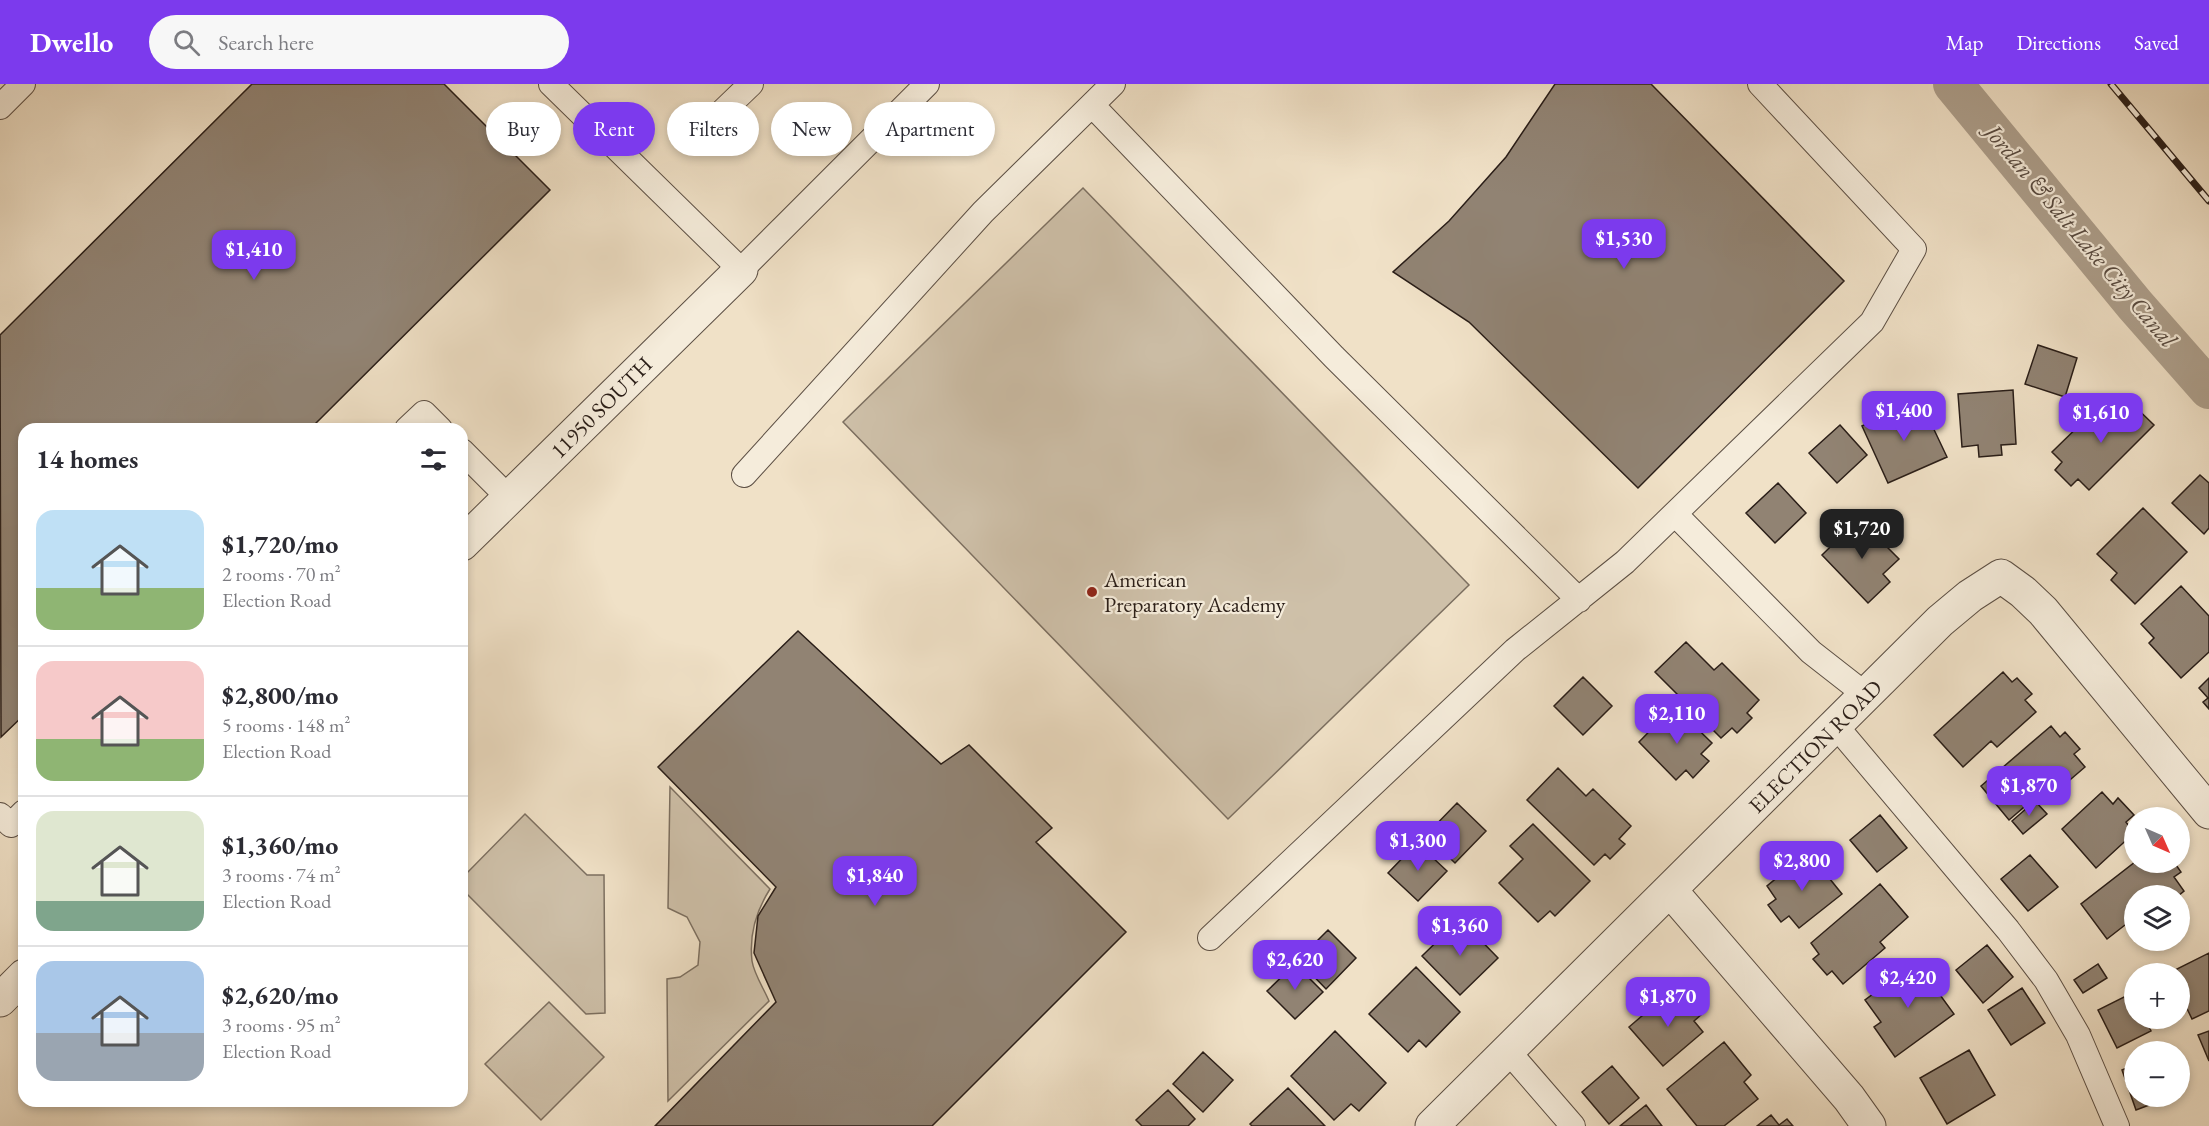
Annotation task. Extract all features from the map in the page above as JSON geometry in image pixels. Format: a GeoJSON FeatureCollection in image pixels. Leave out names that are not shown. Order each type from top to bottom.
{"type":"FeatureCollection","features":[{"type":"Feature","properties":{"kind":"street","name":"11950 SOUTH"},"geometry":{"type":"LineString","coordinates":[[468,538],[741,270]]}},
{"type":"Feature","properties":{"kind":"street","name":"ELECTION ROAD"},"geometry":{"type":"LineString","coordinates":[[1432,1126],[1940,621],[1970,596],[2001,576],[2043,611],[2209,812]]}},
{"type":"Feature","properties":{"kind":"street"},"geometry":{"type":"LineString","coordinates":[[1670,890],[1849,1098],[1869,1126]]}},
{"type":"Feature","properties":{"kind":"street"},"geometry":{"type":"LineString","coordinates":[[0,1000],[18,982]]}},
{"type":"Feature","properties":{"kind":"lane"},"geometry":{"type":"LineString","coordinates":[[0,107],[23,84]]}},
{"type":"Feature","properties":{"kind":"lane"},"geometry":{"type":"LineString","coordinates":[[551,84],[741,270],[927,84]]}},
{"type":"Feature","properties":{"kind":"lane"},"geometry":{"type":"LineString","coordinates":[[732,102],[751,84]]}},
{"type":"Feature","properties":{"kind":"lane"},"geometry":{"type":"LineString","coordinates":[[744,475],[983,212],[1113,84]]}},
{"type":"Feature","properties":{"kind":"lane"},"geometry":{"type":"LineString","coordinates":[[1210,938],[1515,650],[1625,562],[1872,322],[1914,249],[1760,84]]}},
{"type":"Feature","properties":{"kind":"lane"},"geometry":{"type":"LineString","coordinates":[[1092,105],[1334,357],[1579,600]]}},
{"type":"Feature","properties":{"kind":"lane"},"geometry":{"type":"LineString","coordinates":[[413,423],[424,413],[434,423]]}},
{"type":"Feature","properties":{"kind":"lane"},"geometry":{"type":"LineString","coordinates":[[468,457],[509,498]]}},
{"type":"Feature","properties":{"kind":"lane"},"geometry":{"type":"LineString","coordinates":[[1675,514],[1811,652],[1866,696]]}},
{"type":"Feature","properties":{"kind":"lane"},"geometry":{"type":"LineString","coordinates":[[1836,726],[2008,930],[2046,980],[2078,1035],[2117,1126]]}},
{"type":"Feature","properties":{"kind":"lane"},"geometry":{"type":"LineString","coordinates":[[0,814],[11,825],[18,818]]}},
{"type":"Feature","properties":{"kind":"lane"},"geometry":{"type":"LineString","coordinates":[[1508,1051],[1573,1126]]}},
{"type":"Feature","properties":{"kind":"shaded area"},"geometry":{"type":"Polygon","coordinates":[[[1083,188],[1469,585],[1228,819],[843,422],[1083,188]]]}},
{"type":"Feature","properties":{"kind":"shaded area"},"geometry":{"type":"Polygon","coordinates":[[[670,787],[770,889],[755,924],[751,951],[755,971],[769,1001],[668,1101],[667,979],[680,977],[698,965],[700,942],[687,917],[668,908],[670,787]]]}},
{"type":"Feature","properties":{"kind":"shaded area"},"geometry":{"type":"Polygon","coordinates":[[[525,814],[587,875],[604,875],[605,1013],[586,1014],[468,895],[468,872],[525,814]]]}},
{"type":"Feature","properties":{"kind":"shaded area"},"geometry":{"type":"Polygon","coordinates":[[[549,1002],[604,1057],[541,1120],[485,1064],[549,1002]]]}},
{"type":"Feature","properties":{"kind":"building"},"geometry":{"type":"Polygon","coordinates":[[[252,84],[444,84],[486,126],[486,156],[516,156],[550,190],[316,423],[18,423],[18,721],[1,737],[0,335],[252,84]]]}},
{"type":"Feature","properties":{"kind":"building"},"geometry":{"type":"Polygon","coordinates":[[[1555,84],[1651,84],[1844,281],[1638,488],[1469,322],[1393,272],[1449,221],[1506,157],[1555,84]]]}},
{"type":"Feature","properties":{"kind":"building"},"geometry":{"type":"Polygon","coordinates":[[[2038,345],[2077,358],[2065,397],[2025,384],[2038,345]]]}},
{"type":"Feature","properties":{"kind":"building"},"geometry":{"type":"Polygon","coordinates":[[[2013,390],[2016,444],[2001,445],[2002,455],[1979,457],[1978,445],[1962,447],[1958,394],[2013,390]]]}},
{"type":"Feature","properties":{"kind":"building"},"geometry":{"type":"Polygon","coordinates":[[[2124,396],[2154,425],[2089,490],[2078,479],[2071,486],[2055,470],[2062,462],[2052,452],[2090,415],[2097,422],[2124,396]]]}},
{"type":"Feature","properties":{"kind":"building"},"geometry":{"type":"Polygon","coordinates":[[[1920,400],[1947,457],[1888,483],[1862,426],[1920,400]]]}},
{"type":"Feature","properties":{"kind":"building"},"geometry":{"type":"Polygon","coordinates":[[[1840,425],[1867,455],[1837,483],[1809,453],[1840,425]]]}},
{"type":"Feature","properties":{"kind":"building"},"geometry":{"type":"Polygon","coordinates":[[[2200,475],[2209,483],[2209,528],[2204,534],[2172,503],[2200,475]]]}},
{"type":"Feature","properties":{"kind":"building"},"geometry":{"type":"Polygon","coordinates":[[[1778,483],[1806,513],[1775,543],[1746,513],[1778,483]]]}},
{"type":"Feature","properties":{"kind":"building"},"geometry":{"type":"Polygon","coordinates":[[[2143,508],[2187,552],[2135,604],[2111,580],[2117,573],[2097,554],[2143,508]]]}},
{"type":"Feature","properties":{"kind":"building"},"geometry":{"type":"Polygon","coordinates":[[[1859,519],[1899,559],[1883,574],[1890,582],[1868,603],[1822,555],[1859,519]]]}},
{"type":"Feature","properties":{"kind":"building"},"geometry":{"type":"Polygon","coordinates":[[[2181,586],[2209,616],[2209,652],[2181,678],[2149,643],[2154,638],[2141,624],[2181,586]]]}},
{"type":"Feature","properties":{"kind":"building"},"geometry":{"type":"Polygon","coordinates":[[[798,631],[941,764],[969,745],[1052,828],[1036,842],[1126,932],[932,1126],[655,1126],[776,1002],[754,953],[758,916],[776,887],[658,767],[798,631]]]}},
{"type":"Feature","properties":{"kind":"building"},"geometry":{"type":"Polygon","coordinates":[[[1686,642],[1714,670],[1722,663],[1759,700],[1747,713],[1752,718],[1737,733],[1732,728],[1721,738],[1655,672],[1686,642]]]}},
{"type":"Feature","properties":{"kind":"building"},"geometry":{"type":"Polygon","coordinates":[[[2003,672],[2012,682],[2017,678],[2032,694],[2025,700],[2036,712],[1997,747],[1991,741],[1963,767],[1934,735],[2003,672]]]}},
{"type":"Feature","properties":{"kind":"building"},"geometry":{"type":"Polygon","coordinates":[[[1583,677],[1612,706],[1583,735],[1554,706],[1583,677]]]}},
{"type":"Feature","properties":{"kind":"building"},"geometry":{"type":"Polygon","coordinates":[[[2209,678],[2209,709],[2203,702],[2208,698],[2199,688],[2209,678]]]}},
{"type":"Feature","properties":{"kind":"building"},"geometry":{"type":"Polygon","coordinates":[[[1674,706],[1712,743],[1701,754],[1709,761],[1693,778],[1686,770],[1676,780],[1639,742],[1674,706]]]}},
{"type":"Feature","properties":{"kind":"building"},"geometry":{"type":"Polygon","coordinates":[[[2051,726],[2060,737],[2065,732],[2080,749],[2074,754],[2085,767],[2043,803],[2037,796],[2009,820],[1981,786],[2051,726]]]}},
{"type":"Feature","properties":{"kind":"building"},"geometry":{"type":"Polygon","coordinates":[[[1558,768],[1586,796],[1593,789],[1631,826],[1619,839],[1625,844],[1610,859],[1605,854],[1594,865],[1527,800],[1558,768]]]}},
{"type":"Feature","properties":{"kind":"building"},"geometry":{"type":"Polygon","coordinates":[[[2102,792],[2113,804],[2118,798],[2126,807],[2124,807],[2124,842],[2096,868],[2062,829],[2102,792]]]}},
{"type":"Feature","properties":{"kind":"building"},"geometry":{"type":"Polygon","coordinates":[[[2035,801],[2047,814],[2023,834],[2012,821],[2035,801]]]}},
{"type":"Feature","properties":{"kind":"building"},"geometry":{"type":"Polygon","coordinates":[[[1457,803],[1486,831],[1455,863],[1426,835],[1457,803]]]}},
{"type":"Feature","properties":{"kind":"building"},"geometry":{"type":"Polygon","coordinates":[[[1880,815],[1907,848],[1877,872],[1850,840],[1880,815]]]}},
{"type":"Feature","properties":{"kind":"building"},"geometry":{"type":"Polygon","coordinates":[[[1533,824],[1590,881],[1555,916],[1550,911],[1538,922],[1499,883],[1523,859],[1510,846],[1533,824]]]}},
{"type":"Feature","properties":{"kind":"building"},"geometry":{"type":"Polygon","coordinates":[[[1417,843],[1447,871],[1418,901],[1388,873],[1417,843]]]}},
{"type":"Feature","properties":{"kind":"building"},"geometry":{"type":"Polygon","coordinates":[[[1808,852],[1842,894],[1799,928],[1789,916],[1781,922],[1768,905],[1776,899],[1767,886],[1808,852]]]}},
{"type":"Feature","properties":{"kind":"building"},"geometry":{"type":"Polygon","coordinates":[[[2030,855],[2058,887],[2028,911],[2001,879],[2030,855]]]}},
{"type":"Feature","properties":{"kind":"building"},"geometry":{"type":"Polygon","coordinates":[[[2124,871],[2124,873],[2180,873],[2174,877],[2180,885],[2124,885],[2124,926],[2107,939],[2081,904],[2124,871]]]}},
{"type":"Feature","properties":{"kind":"building"},"geometry":{"type":"Polygon","coordinates":[[[1880,884],[1908,917],[1880,942],[1885,948],[1843,984],[1832,971],[1827,975],[1813,959],[1819,954],[1811,943],[1880,884]]]}},
{"type":"Feature","properties":{"kind":"building"},"geometry":{"type":"Polygon","coordinates":[[[1460,919],[1498,958],[1460,995],[1422,956],[1460,919]]]}},
{"type":"Feature","properties":{"kind":"building"},"geometry":{"type":"Polygon","coordinates":[[[1328,930],[1356,958],[1326,989],[1298,960],[1328,930]]]}},
{"type":"Feature","properties":{"kind":"building"},"geometry":{"type":"Polygon","coordinates":[[[1987,945],[2013,977],[1983,1003],[1956,970],[1987,945]]]}},
{"type":"Feature","properties":{"kind":"building"},"geometry":{"type":"Polygon","coordinates":[[[2209,953],[2209,1011],[2192,1019],[2190,1015],[2189,963],[2209,953]]]}},
{"type":"Feature","properties":{"kind":"building"},"geometry":{"type":"Polygon","coordinates":[[[1916,962],[1954,1014],[1895,1057],[1874,1027],[1881,1022],[1865,1000],[1916,962]]]}},
{"type":"Feature","properties":{"kind":"building"},"geometry":{"type":"Polygon","coordinates":[[[1295,964],[1323,992],[1295,1019],[1267,991],[1295,964]]]}},
{"type":"Feature","properties":{"kind":"building"},"geometry":{"type":"Polygon","coordinates":[[[2098,964],[2107,978],[2083,993],[2074,980],[2098,964]]]}},
{"type":"Feature","properties":{"kind":"building"},"geometry":{"type":"Polygon","coordinates":[[[1416,967],[1460,1012],[1426,1047],[1419,1040],[1408,1052],[1369,1014],[1416,967]]]}},
{"type":"Feature","properties":{"kind":"building"},"geometry":{"type":"Polygon","coordinates":[[[2022,988],[2045,1023],[2011,1045],[1988,1010],[2022,988]]]}},
{"type":"Feature","properties":{"kind":"building"},"geometry":{"type":"Polygon","coordinates":[[[1670,992],[1680,1003],[1687,997],[1702,1014],[1694,1021],[1703,1032],[1663,1066],[1629,1027],[1670,992]]]}},
{"type":"Feature","properties":{"kind":"building"},"geometry":{"type":"Polygon","coordinates":[[[2124,997],[2124,1029],[2150,1029],[2151,1031],[2131,1041],[2124,1041],[2124,1044],[2117,1048],[2098,1010],[2124,997]]]}},
{"type":"Feature","properties":{"kind":"building"},"geometry":{"type":"Polygon","coordinates":[[[1335,1031],[1386,1083],[1359,1111],[1351,1104],[1334,1120],[1291,1076],[1335,1031]]]}},
{"type":"Feature","properties":{"kind":"building"},"geometry":{"type":"Polygon","coordinates":[[[2209,1031],[2209,1061],[2198,1035],[2209,1031]]]}},
{"type":"Feature","properties":{"kind":"building"},"geometry":{"type":"Polygon","coordinates":[[[1724,1042],[1751,1075],[1744,1082],[1758,1099],[1724,1126],[1697,1126],[1667,1089],[1724,1042]]]}},
{"type":"Feature","properties":{"kind":"building"},"geometry":{"type":"Polygon","coordinates":[[[1969,1050],[1995,1095],[1947,1124],[1920,1078],[1969,1050]]]}},
{"type":"Feature","properties":{"kind":"building"},"geometry":{"type":"Polygon","coordinates":[[[1203,1052],[1233,1080],[1203,1112],[1173,1084],[1203,1052]]]}},
{"type":"Feature","properties":{"kind":"building"},"geometry":{"type":"Polygon","coordinates":[[[1612,1066],[1639,1098],[1609,1124],[1582,1092],[1612,1066]]]}},
{"type":"Feature","properties":{"kind":"building"},"geometry":{"type":"Polygon","coordinates":[[[1288,1088],[1325,1126],[1252,1126],[1250,1124],[1288,1088]]]}},
{"type":"Feature","properties":{"kind":"building"},"geometry":{"type":"Polygon","coordinates":[[[1168,1090],[1195,1119],[1188,1126],[1142,1126],[1136,1120],[1168,1090]]]}},
{"type":"Feature","properties":{"kind":"building"},"geometry":{"type":"Polygon","coordinates":[[[1646,1105],[1662,1126],[1620,1126],[1646,1105]]]}},
{"type":"Feature","properties":{"kind":"building"},"geometry":{"type":"Polygon","coordinates":[[[1771,1115],[1779,1125],[1787,1119],[1793,1126],[1757,1126],[1771,1115]]]}},
{"type":"Feature","properties":{"kind":"waterway","name":"Jordan & Salt Lake City Canal"},"geometry":{"type":"LineString","coordinates":[[1953,84],[2135,305],[2209,389]]}},
{"type":"Feature","properties":{"kind":"railway"},"geometry":{"type":"LineString","coordinates":[[2111,84],[2209,201]]}},
{"type":"Feature","properties":{"kind":"place","name":"American Preparatory Academy"},"geometry":{"type":"Point","coordinates":[1092,592]}}]}
